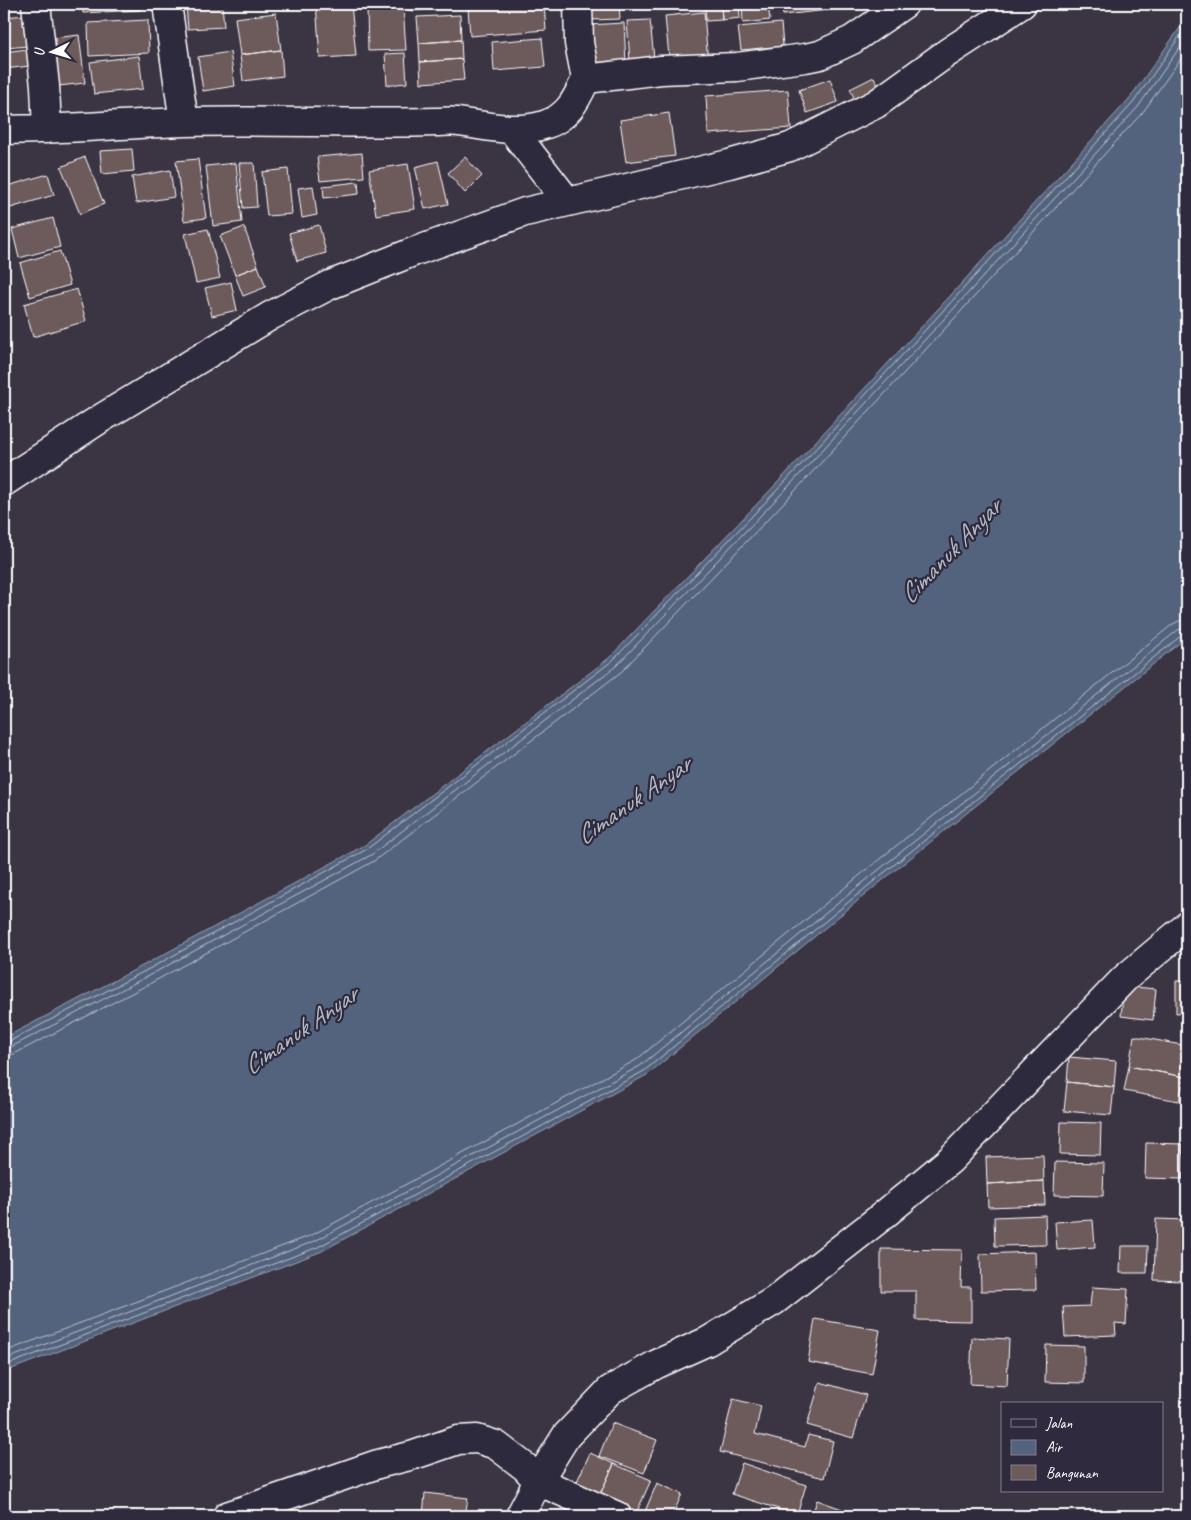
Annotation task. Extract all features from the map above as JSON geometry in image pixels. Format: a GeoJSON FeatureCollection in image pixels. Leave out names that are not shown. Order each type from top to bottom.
{"type":"FeatureCollection","features":[{"type":"Feature","properties":{"kind":"street"},"geometry":{"type":"LineString","coordinates":[[36,4],[46,86],[47,129]]}},
{"type":"Feature","properties":{"kind":"street"},"geometry":{"type":"LineString","coordinates":[[167,4],[184,122]]}},
{"type":"Feature","properties":{"kind":"street"},"geometry":{"type":"LineString","coordinates":[[4,130],[184,122],[285,121],[456,122],[512,130],[545,125],[564,116],[575,101],[586,80],[579,43],[578,4]]}},
{"type":"Feature","properties":{"kind":"street"},"geometry":{"type":"LineString","coordinates":[[586,80],[661,70],[737,67],[820,55],[852,40],[904,4]]}},
{"type":"Feature","properties":{"kind":"street"},"geometry":{"type":"LineString","coordinates":[[4,482],[100,419],[270,316],[330,285],[413,252],[516,215],[567,201],[729,164],[790,147],[876,104],[947,53],[1022,4]]}},
{"type":"Feature","properties":{"kind":"street"},"geometry":{"type":"LineString","coordinates":[[512,130],[567,201]]}},
{"type":"Feature","properties":{"kind":"street"},"geometry":{"type":"LineString","coordinates":[[520,1516],[538,1481],[566,1436],[610,1390],[657,1364],[708,1341],[774,1301],[880,1218],[950,1160],[1124,979],[1187,926]]}},
{"type":"Feature","properties":{"kind":"street"},"geometry":{"type":"LineString","coordinates":[[227,1516],[378,1464],[414,1455],[458,1440],[477,1440],[496,1445],[525,1467],[538,1481],[617,1516]]}},
{"type":"Feature","properties":{"kind":"water","name":"Cimanuk Anyar"},"geometry":{"type":"Polygon","coordinates":[[[1187,18],[1187,637],[883,880],[647,1075],[320,1252],[4,1372],[4,1038],[144,965],[365,845],[609,658],[780,480],[1129,99],[1187,18]]]}},
{"type":"Feature","properties":{"kind":"building"},"geometry":{"type":"Polygon","coordinates":[[[82,4],[139,4],[140,10],[83,13],[82,4]]]}},
{"type":"Feature","properties":{"kind":"building"},"geometry":{"type":"Polygon","coordinates":[[[186,4],[222,4],[224,27],[188,29],[186,4]]]}},
{"type":"Feature","properties":{"kind":"building"},"geometry":{"type":"Polygon","coordinates":[[[316,4],[351,4],[356,56],[320,58],[316,4]]]}},
{"type":"Feature","properties":{"kind":"building"},"geometry":{"type":"Polygon","coordinates":[[[410,4],[455,4],[455,7],[410,11],[410,4]]]}},
{"type":"Feature","properties":{"kind":"building"},"geometry":{"type":"Polygon","coordinates":[[[544,4],[546,30],[470,36],[468,8],[544,4]]]}},
{"type":"Feature","properties":{"kind":"building"},"geometry":{"type":"Polygon","coordinates":[[[590,4],[619,4],[620,19],[591,20],[590,4]]]}},
{"type":"Feature","properties":{"kind":"building"},"geometry":{"type":"Polygon","coordinates":[[[639,4],[688,4],[639,7],[639,4]]]}},
{"type":"Feature","properties":{"kind":"building"},"geometry":{"type":"Polygon","coordinates":[[[739,4],[740,18],[722,20],[721,5],[739,4]]]}},
{"type":"Feature","properties":{"kind":"building"},"geometry":{"type":"Polygon","coordinates":[[[742,4],[768,4],[770,20],[743,23],[742,4]]]}},
{"type":"Feature","properties":{"kind":"building"},"geometry":{"type":"Polygon","coordinates":[[[781,4],[836,4],[837,9],[783,15],[781,4]]]}},
{"type":"Feature","properties":{"kind":"building"},"geometry":{"type":"Polygon","coordinates":[[[721,5],[722,20],[706,21],[705,7],[721,5]]]}},
{"type":"Feature","properties":{"kind":"building"},"geometry":{"type":"Polygon","coordinates":[[[403,7],[406,50],[368,51],[367,9],[403,7]]]}},
{"type":"Feature","properties":{"kind":"building"},"geometry":{"type":"Polygon","coordinates":[[[704,12],[708,64],[670,67],[665,16],[704,12]]]}},
{"type":"Feature","properties":{"kind":"building"},"geometry":{"type":"Polygon","coordinates":[[[276,13],[281,50],[240,55],[235,18],[276,13]]]}},
{"type":"Feature","properties":{"kind":"building"},"geometry":{"type":"Polygon","coordinates":[[[26,15],[28,46],[4,48],[4,17],[26,15]]]}},
{"type":"Feature","properties":{"kind":"building"},"geometry":{"type":"Polygon","coordinates":[[[460,15],[461,40],[419,43],[417,17],[460,15]]]}},
{"type":"Feature","properties":{"kind":"building"},"geometry":{"type":"Polygon","coordinates":[[[148,20],[149,53],[89,56],[88,23],[148,20]]]}},
{"type":"Feature","properties":{"kind":"building"},"geometry":{"type":"Polygon","coordinates":[[[650,20],[654,59],[630,61],[627,21],[650,20]]]}},
{"type":"Feature","properties":{"kind":"building"},"geometry":{"type":"Polygon","coordinates":[[[624,23],[626,63],[591,65],[588,25],[624,23]]]}},
{"type":"Feature","properties":{"kind":"building"},"geometry":{"type":"Polygon","coordinates":[[[781,23],[783,46],[741,50],[738,27],[781,23]]]}},
{"type":"Feature","properties":{"kind":"building"},"geometry":{"type":"Polygon","coordinates":[[[79,35],[85,83],[50,87],[45,39],[79,35]]]}},
{"type":"Feature","properties":{"kind":"building"},"geometry":{"type":"Polygon","coordinates":[[[542,38],[545,67],[494,71],[492,42],[542,38]]]}},
{"type":"Feature","properties":{"kind":"building"},"geometry":{"type":"Polygon","coordinates":[[[461,40],[462,59],[420,62],[419,43],[461,40]]]}},
{"type":"Feature","properties":{"kind":"building"},"geometry":{"type":"Polygon","coordinates":[[[28,49],[30,66],[4,69],[4,52],[28,49]]]}},
{"type":"Feature","properties":{"kind":"building"},"geometry":{"type":"Polygon","coordinates":[[[281,50],[283,76],[243,81],[240,55],[281,50]]]}},
{"type":"Feature","properties":{"kind":"building"},"geometry":{"type":"Polygon","coordinates":[[[230,52],[235,86],[203,91],[198,57],[230,52]]]}},
{"type":"Feature","properties":{"kind":"building"},"geometry":{"type":"Polygon","coordinates":[[[405,53],[407,83],[387,85],[385,54],[405,53]]]}},
{"type":"Feature","properties":{"kind":"building"},"geometry":{"type":"Polygon","coordinates":[[[139,56],[143,89],[94,94],[90,62],[139,56]]]}},
{"type":"Feature","properties":{"kind":"building"},"geometry":{"type":"Polygon","coordinates":[[[462,59],[464,80],[421,83],[420,62],[462,59]]]}},
{"type":"Feature","properties":{"kind":"building"},"geometry":{"type":"Polygon","coordinates":[[[874,77],[882,94],[858,106],[850,89],[874,77]]]}},
{"type":"Feature","properties":{"kind":"building"},"geometry":{"type":"Polygon","coordinates":[[[830,79],[838,102],[807,113],[799,90],[830,79]]]}},
{"type":"Feature","properties":{"kind":"building"},"geometry":{"type":"Polygon","coordinates":[[[788,90],[791,128],[708,134],[706,96],[788,90]]]}},
{"type":"Feature","properties":{"kind":"building"},"geometry":{"type":"Polygon","coordinates":[[[669,113],[675,156],[626,162],[620,120],[669,113]]]}},
{"type":"Feature","properties":{"kind":"building"},"geometry":{"type":"Polygon","coordinates":[[[132,149],[134,171],[102,174],[100,151],[132,149]]]}},
{"type":"Feature","properties":{"kind":"building"},"geometry":{"type":"Polygon","coordinates":[[[362,153],[364,177],[320,181],[317,157],[362,153]]]}},
{"type":"Feature","properties":{"kind":"building"},"geometry":{"type":"Polygon","coordinates":[[[85,157],[104,204],[80,214],[61,167],[85,157]]]}},
{"type":"Feature","properties":{"kind":"building"},"geometry":{"type":"Polygon","coordinates":[[[465,157],[482,176],[465,193],[448,173],[465,157]]]}},
{"type":"Feature","properties":{"kind":"building"},"geometry":{"type":"Polygon","coordinates":[[[198,159],[206,218],[184,221],[176,161],[198,159]]]}},
{"type":"Feature","properties":{"kind":"building"},"geometry":{"type":"Polygon","coordinates":[[[438,161],[448,204],[425,209],[415,167],[438,161]]]}},
{"type":"Feature","properties":{"kind":"building"},"geometry":{"type":"Polygon","coordinates":[[[236,163],[242,222],[213,226],[206,166],[236,163]]]}},
{"type":"Feature","properties":{"kind":"building"},"geometry":{"type":"Polygon","coordinates":[[[239,163],[254,163],[257,207],[243,208],[239,163]]]}},
{"type":"Feature","properties":{"kind":"building"},"geometry":{"type":"Polygon","coordinates":[[[408,164],[415,209],[376,215],[369,170],[408,164]]]}},
{"type":"Feature","properties":{"kind":"building"},"geometry":{"type":"Polygon","coordinates":[[[288,169],[292,214],[267,216],[262,172],[288,169]]]}},
{"type":"Feature","properties":{"kind":"building"},"geometry":{"type":"Polygon","coordinates":[[[170,170],[174,197],[136,203],[132,177],[170,170]]]}},
{"type":"Feature","properties":{"kind":"building"},"geometry":{"type":"Polygon","coordinates":[[[48,174],[54,195],[7,209],[4,199],[4,187],[48,174]]]}},
{"type":"Feature","properties":{"kind":"building"},"geometry":{"type":"Polygon","coordinates":[[[358,182],[359,194],[324,198],[323,186],[358,182]]]}},
{"type":"Feature","properties":{"kind":"building"},"geometry":{"type":"Polygon","coordinates":[[[313,186],[317,215],[302,218],[298,188],[313,186]]]}},
{"type":"Feature","properties":{"kind":"building"},"geometry":{"type":"Polygon","coordinates":[[[53,218],[60,247],[19,258],[12,229],[53,218]]]}},
{"type":"Feature","properties":{"kind":"building"},"geometry":{"type":"Polygon","coordinates":[[[319,225],[326,253],[297,261],[289,233],[319,225]]]}},
{"type":"Feature","properties":{"kind":"building"},"geometry":{"type":"Polygon","coordinates":[[[244,227],[258,266],[235,275],[220,236],[244,227]]]}},
{"type":"Feature","properties":{"kind":"building"},"geometry":{"type":"Polygon","coordinates":[[[208,229],[220,278],[196,283],[185,234],[208,229]]]}},
{"type":"Feature","properties":{"kind":"building"},"geometry":{"type":"Polygon","coordinates":[[[60,251],[70,285],[30,297],[20,263],[60,251]]]}},
{"type":"Feature","properties":{"kind":"building"},"geometry":{"type":"Polygon","coordinates":[[[258,266],[266,287],[243,296],[235,275],[258,266]]]}},
{"type":"Feature","properties":{"kind":"building"},"geometry":{"type":"Polygon","coordinates":[[[231,282],[237,310],[212,316],[205,288],[231,282]]]}},
{"type":"Feature","properties":{"kind":"building"},"geometry":{"type":"Polygon","coordinates":[[[77,289],[86,321],[33,337],[24,304],[77,289]]]}},
{"type":"Feature","properties":{"kind":"building"},"geometry":{"type":"Polygon","coordinates":[[[1176,981],[1187,981],[1187,1012],[1176,1013],[1176,981]]]}},
{"type":"Feature","properties":{"kind":"building"},"geometry":{"type":"Polygon","coordinates":[[[1124,986],[1156,989],[1153,1020],[1121,1016],[1124,986]]]}},
{"type":"Feature","properties":{"kind":"building"},"geometry":{"type":"Polygon","coordinates":[[[1134,1036],[1187,1046],[1184,1077],[1129,1066],[1134,1036]]]}},
{"type":"Feature","properties":{"kind":"building"},"geometry":{"type":"Polygon","coordinates":[[[1069,1057],[1116,1061],[1114,1087],[1067,1082],[1069,1057]]]}},
{"type":"Feature","properties":{"kind":"building"},"geometry":{"type":"Polygon","coordinates":[[[1129,1066],[1184,1077],[1179,1101],[1124,1091],[1129,1066]]]}},
{"type":"Feature","properties":{"kind":"building"},"geometry":{"type":"Polygon","coordinates":[[[1067,1082],[1114,1087],[1111,1115],[1064,1111],[1067,1082]]]}},
{"type":"Feature","properties":{"kind":"building"},"geometry":{"type":"Polygon","coordinates":[[[1061,1122],[1101,1123],[1100,1155],[1060,1154],[1061,1122]]]}},
{"type":"Feature","properties":{"kind":"building"},"geometry":{"type":"Polygon","coordinates":[[[1146,1143],[1183,1144],[1182,1179],[1145,1178],[1146,1143]]]}},
{"type":"Feature","properties":{"kind":"building"},"geometry":{"type":"Polygon","coordinates":[[[1183,1144],[1187,1144],[1187,1179],[1182,1179],[1183,1144]]]}},
{"type":"Feature","properties":{"kind":"building"},"geometry":{"type":"Polygon","coordinates":[[[1043,1155],[1044,1181],[987,1184],[986,1157],[1043,1155]]]}},
{"type":"Feature","properties":{"kind":"building"},"geometry":{"type":"Polygon","coordinates":[[[1055,1162],[1104,1163],[1103,1196],[1054,1195],[1055,1162]]]}},
{"type":"Feature","properties":{"kind":"building"},"geometry":{"type":"Polygon","coordinates":[[[1044,1181],[1045,1205],[988,1207],[987,1184],[1044,1181]]]}},
{"type":"Feature","properties":{"kind":"building"},"geometry":{"type":"Polygon","coordinates":[[[1045,1215],[1046,1245],[995,1246],[994,1217],[1045,1215]]]}},
{"type":"Feature","properties":{"kind":"building"},"geometry":{"type":"Polygon","coordinates":[[[1156,1219],[1187,1220],[1186,1281],[1154,1280],[1156,1219]]]}},
{"type":"Feature","properties":{"kind":"building"},"geometry":{"type":"Polygon","coordinates":[[[1093,1220],[1095,1247],[1057,1250],[1055,1222],[1093,1220]]]}},
{"type":"Feature","properties":{"kind":"building"},"geometry":{"type":"Polygon","coordinates":[[[1121,1246],[1148,1246],[1147,1273],[1120,1273],[1121,1246]]]}},
{"type":"Feature","properties":{"kind":"building"},"geometry":{"type":"Polygon","coordinates":[[[881,1249],[962,1250],[961,1287],[971,1287],[971,1321],[916,1320],[916,1291],[881,1291],[881,1249]]]}},
{"type":"Feature","properties":{"kind":"building"},"geometry":{"type":"Polygon","coordinates":[[[1035,1252],[1036,1290],[981,1291],[980,1254],[1035,1252]]]}},
{"type":"Feature","properties":{"kind":"building"},"geometry":{"type":"Polygon","coordinates":[[[1092,1287],[1128,1289],[1126,1324],[1115,1323],[1116,1335],[1065,1337],[1063,1307],[1090,1306],[1092,1287]]]}},
{"type":"Feature","properties":{"kind":"building"},"geometry":{"type":"Polygon","coordinates":[[[815,1319],[880,1330],[872,1374],[808,1362],[815,1319]]]}},
{"type":"Feature","properties":{"kind":"building"},"geometry":{"type":"Polygon","coordinates":[[[972,1337],[1009,1339],[1007,1386],[970,1384],[972,1337]]]}},
{"type":"Feature","properties":{"kind":"building"},"geometry":{"type":"Polygon","coordinates":[[[1046,1345],[1084,1346],[1084,1383],[1045,1382],[1046,1345]]]}},
{"type":"Feature","properties":{"kind":"building"},"geometry":{"type":"Polygon","coordinates":[[[820,1382],[866,1395],[853,1438],[807,1425],[820,1382]]]}},
{"type":"Feature","properties":{"kind":"building"},"geometry":{"type":"Polygon","coordinates":[[[733,1399],[761,1406],[755,1434],[805,1447],[808,1435],[833,1441],[824,1478],[720,1452],[733,1399]]]}},
{"type":"Feature","properties":{"kind":"building"},"geometry":{"type":"Polygon","coordinates":[[[612,1423],[657,1440],[644,1473],[599,1456],[612,1423]]]}},
{"type":"Feature","properties":{"kind":"building"},"geometry":{"type":"Polygon","coordinates":[[[590,1453],[614,1464],[597,1501],[573,1490],[590,1453]]]}},
{"type":"Feature","properties":{"kind":"building"},"geometry":{"type":"Polygon","coordinates":[[[742,1463],[806,1485],[797,1515],[732,1494],[742,1463]]]}},
{"type":"Feature","properties":{"kind":"building"},"geometry":{"type":"Polygon","coordinates":[[[614,1464],[651,1480],[635,1516],[630,1516],[597,1501],[614,1464]]]}},
{"type":"Feature","properties":{"kind":"building"},"geometry":{"type":"Polygon","coordinates":[[[657,1483],[682,1494],[672,1516],[643,1516],[657,1483]]]}},
{"type":"Feature","properties":{"kind":"building"},"geometry":{"type":"Polygon","coordinates":[[[425,1493],[468,1498],[465,1516],[423,1516],[425,1493]]]}},
{"type":"Feature","properties":{"kind":"building"},"geometry":{"type":"Polygon","coordinates":[[[817,1500],[856,1514],[855,1516],[812,1516],[817,1500]]]}}]}
